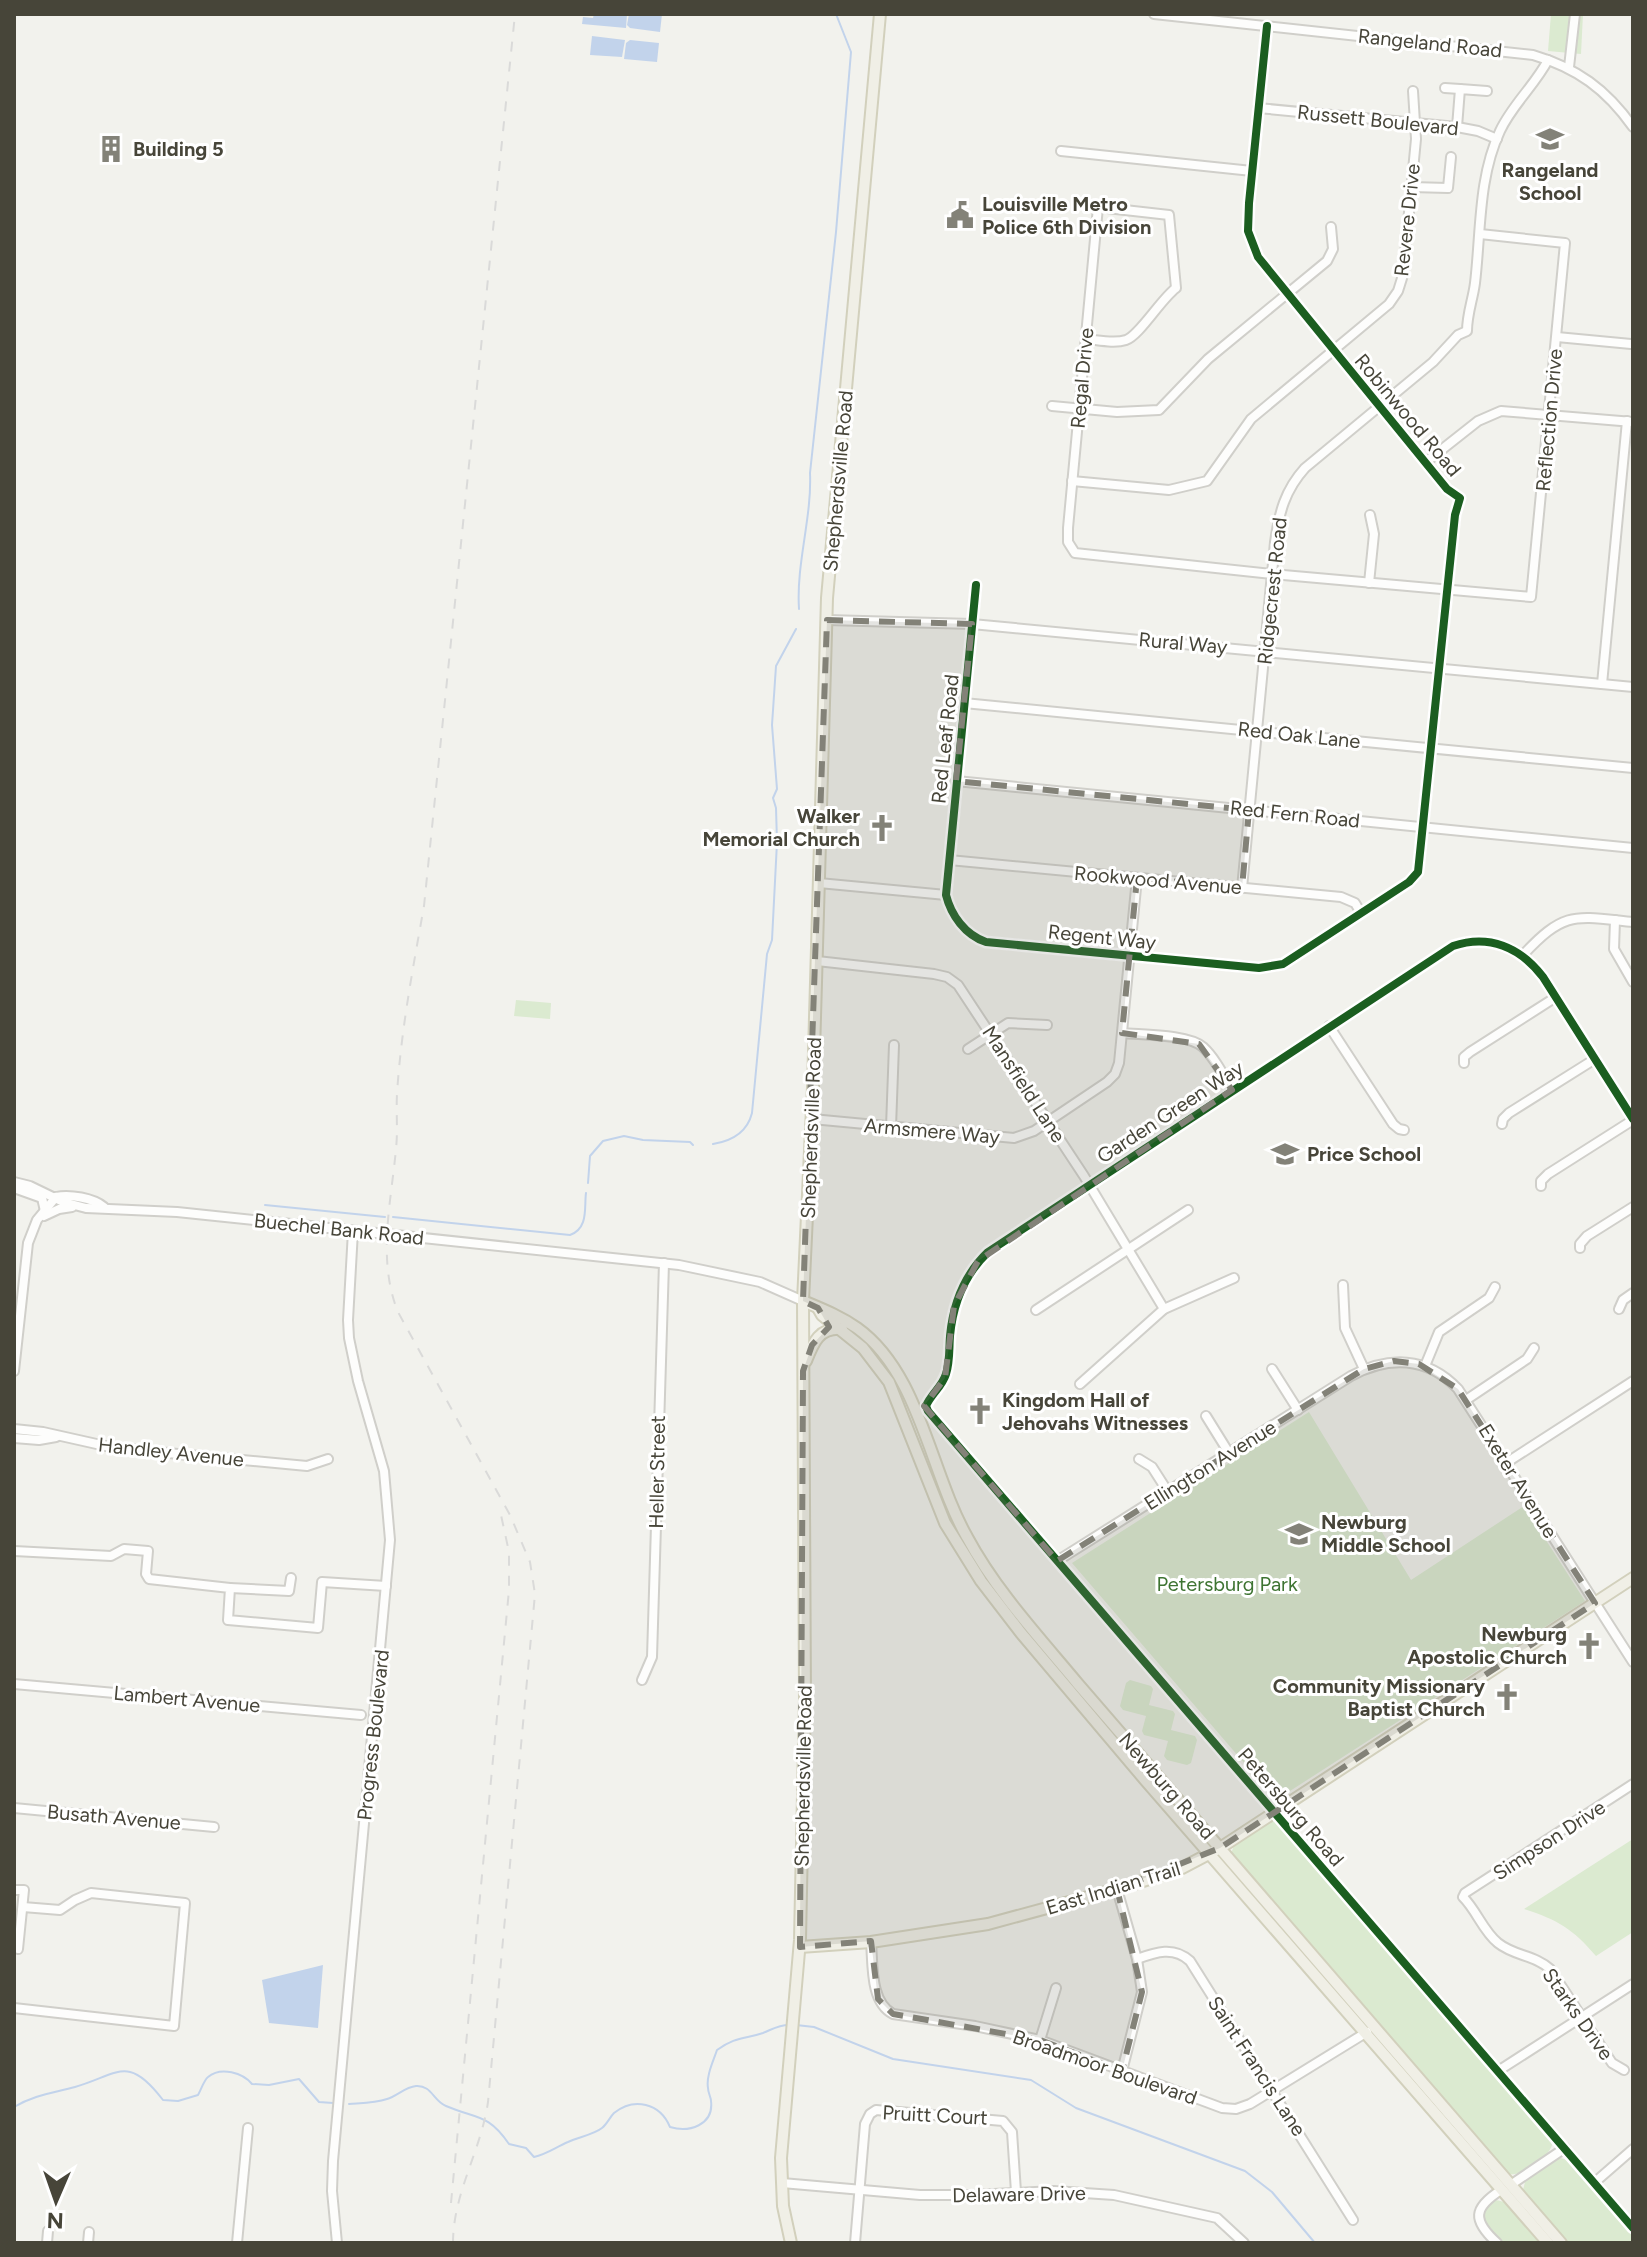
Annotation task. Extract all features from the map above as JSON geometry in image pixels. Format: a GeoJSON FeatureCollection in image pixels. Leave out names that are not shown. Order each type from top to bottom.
{"type":"FeatureCollection","features":[{"type":"Feature","properties":{"kind":"main road","name":"Shepherdsville Road"},"geometry":{"type":"LineString","coordinates":[[791,2243],[782,2183],[782,2139],[800,1947],[805,1699],[803,1301],[812,1119],[827,620],[880,14]]}},
{"type":"Feature","properties":{"kind":"main road","name":"Newburg Road"},"geometry":{"type":"LineString","coordinates":[[803,1301],[826,1309],[856,1328],[887,1357],[905,1388],[953,1512],[984,1565],[1027,1623],[1220,1848],[1548,2243]]}},
{"type":"Feature","properties":{"kind":"main road","name":"Newburg Road"},"geometry":{"type":"LineString","coordinates":[[818,1308],[822,1315],[875,1360],[889,1382],[945,1523],[981,1581],[1021,1633],[1210,1855],[1512,2184],[1561,2243]]}},
{"type":"Feature","properties":{"kind":"main road"},"geometry":{"type":"LineString","coordinates":[[803,1371],[817,1336],[827,1330],[842,1329]]}},
{"type":"Feature","properties":{"kind":"main road","name":"East Indian Trail"},"geometry":{"type":"LineString","coordinates":[[800,1947],[871,1942],[969,1928],[1117,1889],[1182,1868],[1210,1855],[1633,1578]]}},
{"type":"Feature","properties":{"kind":"street","name":"Rangeland Road"},"geometry":{"type":"LineString","coordinates":[[1154,14],[1516,52],[1569,67],[1597,87],[1633,127]]}},
{"type":"Feature","properties":{"kind":"street"},"geometry":{"type":"LineString","coordinates":[[1569,67],[1575,14]]}},
{"type":"Feature","properties":{"kind":"street","name":"Robinwood Road"},"geometry":{"type":"LineString","coordinates":[[1267,26],[1252,171],[1249,238],[1258,257],[1333,351],[1447,489],[1460,498],[1455,515],[1418,872],[1409,882],[1278,966]]}},
{"type":"Feature","properties":{"kind":"street","name":"Ridgecrest Road"},"geometry":{"type":"LineString","coordinates":[[1242,888],[1279,514],[1293,484],[1305,468],[1433,362],[1458,335],[1467,331],[1487,171],[1497,139],[1520,97],[1548,60]]}},
{"type":"Feature","properties":{"kind":"street"},"geometry":{"type":"LineString","coordinates":[[1445,88],[1487,91]]}},
{"type":"Feature","properties":{"kind":"street"},"geometry":{"type":"LineString","coordinates":[[1457,127],[1460,89]]}},
{"type":"Feature","properties":{"kind":"street","name":"Revere Drive"},"geometry":{"type":"LineString","coordinates":[[1072,481],[1169,490],[1202,484],[1251,419],[1385,308],[1398,291],[1403,275],[1416,124],[1413,91]]}},
{"type":"Feature","properties":{"kind":"street","name":"Russett Boulevard"},"geometry":{"type":"LineString","coordinates":[[1258,108],[1457,127],[1497,139]]}},
{"type":"Feature","properties":{"kind":"street"},"geometry":{"type":"LineString","coordinates":[[1061,151],[1252,171]]}},
{"type":"Feature","properties":{"kind":"street"},"geometry":{"type":"LineString","coordinates":[[1411,187],[1448,188],[1451,157]]}},
{"type":"Feature","properties":{"kind":"street","name":"Regal Drive"},"geometry":{"type":"LineString","coordinates":[[1086,339],[1117,341],[1132,337],[1176,288],[1169,215],[1098,207],[1068,528],[1071,548],[1075,553],[1089,556],[1272,574]]}},
{"type":"Feature","properties":{"kind":"street"},"geometry":{"type":"LineString","coordinates":[[1052,406],[1117,412],[1159,410],[1208,359],[1329,258],[1334,243],[1331,227]]}},
{"type":"Feature","properties":{"kind":"street","name":"Reflection Drive"},"geometry":{"type":"LineString","coordinates":[[1447,590],[1531,597],[1550,414],[1565,243],[1480,234]]}},
{"type":"Feature","properties":{"kind":"street"},"geometry":{"type":"LineString","coordinates":[[1557,337],[1631,344]]}},
{"type":"Feature","properties":{"kind":"street"},"geometry":{"type":"LineString","coordinates":[[1426,462],[1489,414],[1512,410],[1630,421],[1602,684]]}},
{"type":"Feature","properties":{"kind":"street"},"geometry":{"type":"LineString","coordinates":[[1369,583],[1374,534],[1370,515]]}},
{"type":"Feature","properties":{"kind":"street"},"geometry":{"type":"LineString","coordinates":[[1272,574],[1447,590]]}},
{"type":"Feature","properties":{"kind":"street","name":"Red Leaf Road"},"geometry":{"type":"LineString","coordinates":[[946,895],[976,585]]}},
{"type":"Feature","properties":{"kind":"street","name":"Rural Way"},"geometry":{"type":"LineString","coordinates":[[827,620],[972,624],[1633,687]]}},
{"type":"Feature","properties":{"kind":"street","name":"Red Oak Lane"},"geometry":{"type":"LineString","coordinates":[[964,703],[1633,768]]}},
{"type":"Feature","properties":{"kind":"street","name":"Red Fern Road"},"geometry":{"type":"LineString","coordinates":[[956,781],[1633,848]]}},
{"type":"Feature","properties":{"kind":"street","name":"Rookwood Avenue"},"geometry":{"type":"LineString","coordinates":[[949,860],[1341,897],[1355,903],[1361,913]]}},
{"type":"Feature","properties":{"kind":"street","name":"Armsmere Way"},"geometry":{"type":"LineString","coordinates":[[812,1119],[1014,1138],[1026,1135],[1049,1121],[1115,1074],[1119,1063],[1137,878]]}},
{"type":"Feature","properties":{"kind":"street"},"geometry":{"type":"LineString","coordinates":[[819,883],[946,895]]}},
{"type":"Feature","properties":{"kind":"street","name":"Regent Way"},"geometry":{"type":"LineString","coordinates":[[946,895],[963,927],[981,940],[1259,968],[1278,966]]}},
{"type":"Feature","properties":{"kind":"street"},"geometry":{"type":"LineString","coordinates":[[1541,1186],[1541,1181],[1548,1174],[1633,1120],[1556,997],[1523,955],[1541,936],[1564,920],[1578,917],[1633,922]]}},
{"type":"Feature","properties":{"kind":"street"},"geometry":{"type":"LineString","coordinates":[[1615,920],[1614,949],[1633,982]]}},
{"type":"Feature","properties":{"kind":"street","name":"Garden Green Way"},"geometry":{"type":"LineString","coordinates":[[926,1406],[945,1378],[954,1306],[973,1268],[988,1252],[1453,946],[1488,942],[1507,946],[1523,955]]}},
{"type":"Feature","properties":{"kind":"street","name":"Mansfield Lane"},"geometry":{"type":"LineString","coordinates":[[817,961],[947,977],[961,988],[1049,1121],[1164,1309]]}},
{"type":"Feature","properties":{"kind":"street"},"geometry":{"type":"LineString","coordinates":[[1464,1063],[1464,1057],[1470,1052],[1556,997]]}},
{"type":"Feature","properties":{"kind":"street"},"geometry":{"type":"LineString","coordinates":[[968,1049],[1012,1023],[1047,1025]]}},
{"type":"Feature","properties":{"kind":"street"},"geometry":{"type":"LineString","coordinates":[[1329,1026],[1393,1124],[1404,1130]]}},
{"type":"Feature","properties":{"kind":"street"},"geometry":{"type":"LineString","coordinates":[[1122,1033],[1184,1039],[1199,1044],[1209,1053],[1232,1090]]}},
{"type":"Feature","properties":{"kind":"street"},"geometry":{"type":"LineString","coordinates":[[891,1127],[894,1045]]}},
{"type":"Feature","properties":{"kind":"street"},"geometry":{"type":"LineString","coordinates":[[1502,1124],[1509,1113],[1595,1059]]}},
{"type":"Feature","properties":{"kind":"street"},"geometry":{"type":"LineString","coordinates":[[14,1182],[56,1197],[65,1195],[104,1207]]}},
{"type":"Feature","properties":{"kind":"street"},"geometry":{"type":"LineString","coordinates":[[14,1188],[42,1198],[42,1215]]}},
{"type":"Feature","properties":{"kind":"street"},"geometry":{"type":"LineString","coordinates":[[14,1371],[17,1318],[29,1238],[56,1197]]}},
{"type":"Feature","properties":{"kind":"street","name":"Buechel Bank Road"},"geometry":{"type":"LineString","coordinates":[[56,1197],[63,1202],[97,1209],[177,1212],[664,1263],[760,1282],[803,1301]]}},
{"type":"Feature","properties":{"kind":"street"},"geometry":{"type":"LineString","coordinates":[[42,1215],[77,1206]]}},
{"type":"Feature","properties":{"kind":"street"},"geometry":{"type":"LineString","coordinates":[[1580,1248],[1587,1236],[1633,1207]]}},
{"type":"Feature","properties":{"kind":"street"},"geometry":{"type":"LineString","coordinates":[[1036,1310],[1188,1210]]}},
{"type":"Feature","properties":{"kind":"street","name":"Progress Boulevard"},"geometry":{"type":"LineString","coordinates":[[337,2243],[333,2215],[333,2161],[390,1518],[380,1449],[358,1381],[349,1338],[353,1231]]}},
{"type":"Feature","properties":{"kind":"street"},"geometry":{"type":"LineString","coordinates":[[14,1260],[25,1261]]}},
{"type":"Feature","properties":{"kind":"street","name":"Heller Street"},"geometry":{"type":"LineString","coordinates":[[642,1680],[652,1657],[664,1263]]}},
{"type":"Feature","properties":{"kind":"street"},"geometry":{"type":"LineString","coordinates":[[1080,1384],[1164,1309],[1234,1278]]}},
{"type":"Feature","properties":{"kind":"street"},"geometry":{"type":"LineString","coordinates":[[1343,1285],[1345,1328],[1364,1369],[1394,1361],[1425,1366],[1441,1329],[1489,1298],[1495,1287]]}},
{"type":"Feature","properties":{"kind":"street"},"geometry":{"type":"LineString","coordinates":[[1619,1309],[1623,1300],[1633,1293]]}},
{"type":"Feature","properties":{"kind":"street"},"geometry":{"type":"LineString","coordinates":[[1466,1400],[1527,1359],[1534,1348]]}},
{"type":"Feature","properties":{"kind":"street","name":"Exeter Avenue"},"geometry":{"type":"LineString","coordinates":[[1425,1366],[1453,1384],[1466,1400],[1633,1662]]}},
{"type":"Feature","properties":{"kind":"street"},"geometry":{"type":"LineString","coordinates":[[1272,1369],[1298,1410]]}},
{"type":"Feature","properties":{"kind":"street","name":"Ellington Avenue"},"geometry":{"type":"LineString","coordinates":[[1057,1561],[1364,1369]]}},
{"type":"Feature","properties":{"kind":"street"},"geometry":{"type":"LineString","coordinates":[[1506,1463],[1633,1381]]}},
{"type":"Feature","properties":{"kind":"street","name":"Petersburg Road"},"geometry":{"type":"LineString","coordinates":[[926,1406],[1633,2228]]}},
{"type":"Feature","properties":{"kind":"street"},"geometry":{"type":"LineString","coordinates":[[1206,1416],[1229,1453]]}},
{"type":"Feature","properties":{"kind":"street","name":"Handley Avenue"},"geometry":{"type":"LineString","coordinates":[[14,1429],[110,1447],[307,1466],[328,1459]]}},
{"type":"Feature","properties":{"kind":"street"},"geometry":{"type":"LineString","coordinates":[[14,1438],[39,1440],[61,1437]]}},
{"type":"Feature","properties":{"kind":"street"},"geometry":{"type":"LineString","coordinates":[[1139,1459],[1148,1463],[1168,1492]]}},
{"type":"Feature","properties":{"kind":"street"},"geometry":{"type":"LineString","coordinates":[[14,1551],[111,1556],[124,1549],[148,1551],[146,1574],[149,1579],[230,1588],[289,1591],[291,1578]]}},
{"type":"Feature","properties":{"kind":"street"},"geometry":{"type":"LineString","coordinates":[[230,1588],[228,1620],[318,1628],[322,1582],[386,1586]]}},
{"type":"Feature","properties":{"kind":"street","name":"Lambert Avenue"},"geometry":{"type":"LineString","coordinates":[[14,1684],[361,1715]]}},
{"type":"Feature","properties":{"kind":"street","name":"Simpson Drive"},"geometry":{"type":"LineString","coordinates":[[1463,1895],[1633,1784]]}},
{"type":"Feature","properties":{"kind":"street","name":"Busath Avenue"},"geometry":{"type":"LineString","coordinates":[[14,1808],[214,1827]]}},
{"type":"Feature","properties":{"kind":"street"},"geometry":{"type":"LineString","coordinates":[[1117,1889],[1142,1981],[1142,2000],[1122,2071]]}},
{"type":"Feature","properties":{"kind":"street"},"geometry":{"type":"LineString","coordinates":[[14,1890],[24,1890],[18,1949]]}},
{"type":"Feature","properties":{"kind":"street"},"geometry":{"type":"LineString","coordinates":[[14,2008],[174,2026],[185,1903],[91,1893],[60,1910],[23,1907]]}},
{"type":"Feature","properties":{"kind":"street","name":"Starks Drive"},"geometry":{"type":"LineString","coordinates":[[1463,1895],[1498,1943],[1536,1959],[1550,1969],[1612,2063],[1624,2070]]}},
{"type":"Feature","properties":{"kind":"street","name":"Broadmoor Boulevard"},"geometry":{"type":"LineString","coordinates":[[871,1942],[877,1994],[888,2011],[1040,2040],[1229,2109],[1250,2104],[1370,2030]]}},
{"type":"Feature","properties":{"kind":"street","name":"Saint Francis Lane"},"geometry":{"type":"LineString","coordinates":[[1137,1959],[1167,1950],[1187,1958],[1353,2220]]}},
{"type":"Feature","properties":{"kind":"street"},"geometry":{"type":"LineString","coordinates":[[1498,2071],[1633,1984]]}},
{"type":"Feature","properties":{"kind":"street"},"geometry":{"type":"LineString","coordinates":[[1040,2040],[1056,1988]]}},
{"type":"Feature","properties":{"kind":"street","name":"Pruitt Court"},"geometry":{"type":"LineString","coordinates":[[859,2190],[865,2124],[870,2114],[880,2109],[1003,2121],[1012,2132],[1016,2192]]}},
{"type":"Feature","properties":{"kind":"street"},"geometry":{"type":"LineString","coordinates":[[237,2243],[248,2128]]}},
{"type":"Feature","properties":{"kind":"street"},"geometry":{"type":"LineString","coordinates":[[1512,2184],[1565,2148]]}},
{"type":"Feature","properties":{"kind":"street"},"geometry":{"type":"LineString","coordinates":[[1594,2183],[1633,2149]]}},
{"type":"Feature","properties":{"kind":"street","name":"Delaware Drive"},"geometry":{"type":"LineString","coordinates":[[782,2183],[955,2196],[1087,2192],[1137,2199],[1217,2218],[1244,2243]]}},
{"type":"Feature","properties":{"kind":"street"},"geometry":{"type":"LineString","coordinates":[[855,2243],[859,2190]]}},
{"type":"Feature","properties":{"kind":"street"},"geometry":{"type":"LineString","coordinates":[[1497,2243],[1482,2224],[1478,2213],[1480,2206],[1501,2190]]}},
{"type":"Feature","properties":{"kind":"street"},"geometry":{"type":"LineString","coordinates":[[47,2243],[48,2231]]}},
{"type":"Feature","properties":{"kind":"street"},"geometry":{"type":"LineString","coordinates":[[88,2243],[89,2232]]}},
{"type":"Feature","properties":{"kind":"highlighted area"},"geometry":{"type":"Polygon","coordinates":[[[827,620],[972,624],[956,781],[1249,810],[1242,888],[1137,878],[1122,1033],[1199,1044],[1232,1090],[978,1261],[954,1306],[945,1378],[924,1406],[1057,1561],[1364,1369],[1394,1361],[1419,1364],[1458,1389],[1595,1603],[1220,1848],[1117,1889],[1142,1992],[1122,2071],[1040,2040],[893,2014],[878,1999],[871,1941],[800,1947],[803,1371],[812,1345],[829,1327],[818,1308],[803,1301],[827,620]]]}},
{"type":"Feature","properties":{"kind":"green space"},"geometry":{"type":"Polygon","coordinates":[[[1551,14],[1583,14],[1581,54],[1548,51],[1551,14]]]}},
{"type":"Feature","properties":{"kind":"green space"},"geometry":{"type":"Polygon","coordinates":[[[516,1000],[551,1003],[550,1019],[514,1016],[516,1000]]]}},
{"type":"Feature","properties":{"kind":"green space","name":"Petersburg Park"},"geometry":{"type":"Polygon","coordinates":[[[1309,1412],[1411,1580],[1524,1506],[1585,1601],[1276,1800],[1072,1563],[1309,1412]]]}},
{"type":"Feature","properties":{"kind":"green space"},"geometry":{"type":"Polygon","coordinates":[[[1130,1680],[1151,1686],[1149,1705],[1173,1711],[1171,1730],[1195,1736],[1197,1740],[1191,1763],[1187,1765],[1167,1760],[1164,1756],[1168,1741],[1144,1735],[1142,1731],[1146,1716],[1123,1710],[1120,1706],[1126,1683],[1130,1680]]]}},
{"type":"Feature","properties":{"kind":"green space"},"geometry":{"type":"Polygon","coordinates":[[[1270,1822],[1276,1822],[1550,2139],[1550,2149],[1537,2163],[1515,2174],[1503,2169],[1231,1854],[1234,1845],[1270,1822]]]}},
{"type":"Feature","properties":{"kind":"green space"},"geometry":{"type":"Polygon","coordinates":[[[1633,1839],[1633,1932],[1596,1956],[1564,1926],[1524,1909],[1633,1839]]]}},
{"type":"Feature","properties":{"kind":"green space"},"geometry":{"type":"Polygon","coordinates":[[[1561,2158],[1569,2161],[1633,2235],[1633,2243],[1567,2243],[1527,2198],[1523,2190],[1526,2178],[1561,2158]]]}},
{"type":"Feature","properties":{"kind":"green space"},"geometry":{"type":"Polygon","coordinates":[[[1493,2200],[1515,2209],[1543,2243],[1503,2243],[1489,2228],[1484,2217],[1487,2206],[1493,2200]]]}},
{"type":"Feature","properties":{"kind":"water"},"geometry":{"type":"Polygon","coordinates":[[[594,14],[627,14],[626,28],[582,24],[583,17],[593,18],[594,14]]]}},
{"type":"Feature","properties":{"kind":"water"},"geometry":{"type":"Polygon","coordinates":[[[629,14],[662,14],[660,32],[630,28],[627,25],[629,14]]]}},
{"type":"Feature","properties":{"kind":"water"},"geometry":{"type":"Polygon","coordinates":[[[592,36],[625,40],[622,57],[590,55],[592,36]]]}},
{"type":"Feature","properties":{"kind":"water"},"geometry":{"type":"Polygon","coordinates":[[[630,40],[659,43],[657,62],[624,59],[626,43],[630,40]]]}},
{"type":"Feature","properties":{"kind":"water"},"geometry":{"type":"Polygon","coordinates":[[[323,1965],[318,2028],[269,2023],[262,1980],[323,1965]]]}},
{"type":"Feature","properties":{"kind":"waterway"},"geometry":{"type":"LineString","coordinates":[[799,609],[851,52],[836,14]]}},
{"type":"Feature","properties":{"kind":"waterway"},"geometry":{"type":"LineString","coordinates":[[713,1144],[738,1135],[752,1113],[767,954],[772,940],[777,842],[772,725],[776,666],[796,629]]}},
{"type":"Feature","properties":{"kind":"waterway"},"geometry":{"type":"LineString","coordinates":[[588,1183],[590,1156],[603,1141],[624,1136],[690,1142],[693,1145]]}},
{"type":"Feature","properties":{"kind":"waterway"},"geometry":{"type":"LineString","coordinates":[[393,1217],[570,1235],[583,1222],[586,1193]]}},
{"type":"Feature","properties":{"kind":"waterway"},"geometry":{"type":"LineString","coordinates":[[265,1205],[385,1217]]}},
{"type":"Feature","properties":{"kind":"waterway"},"geometry":{"type":"LineString","coordinates":[[349,2104],[391,2098],[408,2088],[421,2086],[446,2106],[488,2122],[509,2144],[526,2148],[534,2157],[598,2130],[614,2113],[630,2105],[653,2108],[660,2112],[670,2127],[685,2129],[699,2125],[709,2116],[711,2109],[708,2079],[717,2050],[734,2040],[789,2025]]}},
{"type":"Feature","properties":{"kind":"waterway"},"geometry":{"type":"LineString","coordinates":[[796,2025],[814,2027],[893,2059],[1031,2080],[1076,2108],[1245,2171],[1272,2192],[1315,2243]]}},
{"type":"Feature","properties":{"kind":"waterway"},"geometry":{"type":"LineString","coordinates":[[14,2107],[36,2097],[122,2071],[141,2077],[163,2100],[178,2101],[198,2095],[208,2077],[225,2071],[238,2074],[252,2084],[269,2085],[299,2079],[319,2102],[333,2103]]}},
{"type":"Feature","properties":{"kind":"railway"},"geometry":{"type":"LineString","coordinates":[[453,2243],[457,2207],[480,2138],[488,2102],[535,1594],[530,1562],[510,1515],[398,1312],[388,1272],[387,1231],[397,1142],[399,1070],[424,906],[515,14]]}},
{"type":"Feature","properties":{"kind":"railway"},"geometry":{"type":"LineString","coordinates":[[451,2203],[509,1590],[509,1552],[501,1515]]}},
{"type":"Feature","properties":{"kind":"cycle path"},"geometry":{"type":"LineString","coordinates":[[976,585],[946,895],[955,917],[978,939],[1259,968],[1283,964],[1409,882],[1418,872],[1455,515],[1460,498],[1447,489],[1258,257],[1248,231],[1249,203],[1267,26]]}},
{"type":"Feature","properties":{"kind":"cycle path"},"geometry":{"type":"LineString","coordinates":[[1633,1119],[1534,967],[1503,946],[1479,942],[1453,946],[988,1252],[972,1270],[961,1291],[952,1324],[946,1374],[926,1406],[1633,2228]]}},
{"type":"Feature","properties":{"kind":"place","name":"Rangeland School"},"geometry":{"type":"Point","coordinates":[1550,139]}},
{"type":"Feature","properties":{"kind":"place","name":"Building 5"},"geometry":{"type":"Point","coordinates":[111,149]}},
{"type":"Feature","properties":{"kind":"place","name":"Louisville Metro Police 6th Division"},"geometry":{"type":"Point","coordinates":[960,215]}},
{"type":"Feature","properties":{"kind":"place","name":"Walker Memorial Church"},"geometry":{"type":"Point","coordinates":[882,828]}},
{"type":"Feature","properties":{"kind":"place","name":"Price School"},"geometry":{"type":"Point","coordinates":[1285,1154]}},
{"type":"Feature","properties":{"kind":"place","name":"Kingdom Hall of Jehovahs Witnesses"},"geometry":{"type":"Point","coordinates":[980,1411]}},
{"type":"Feature","properties":{"kind":"place","name":"Newburg Middle School"},"geometry":{"type":"Point","coordinates":[1299,1534]}},
{"type":"Feature","properties":{"kind":"place","name":"Newburg Apostolic Church"},"geometry":{"type":"Point","coordinates":[1589,1646]}},
{"type":"Feature","properties":{"kind":"place","name":"Community Missionary Baptist Church"},"geometry":{"type":"Point","coordinates":[1507,1697]}}]}
